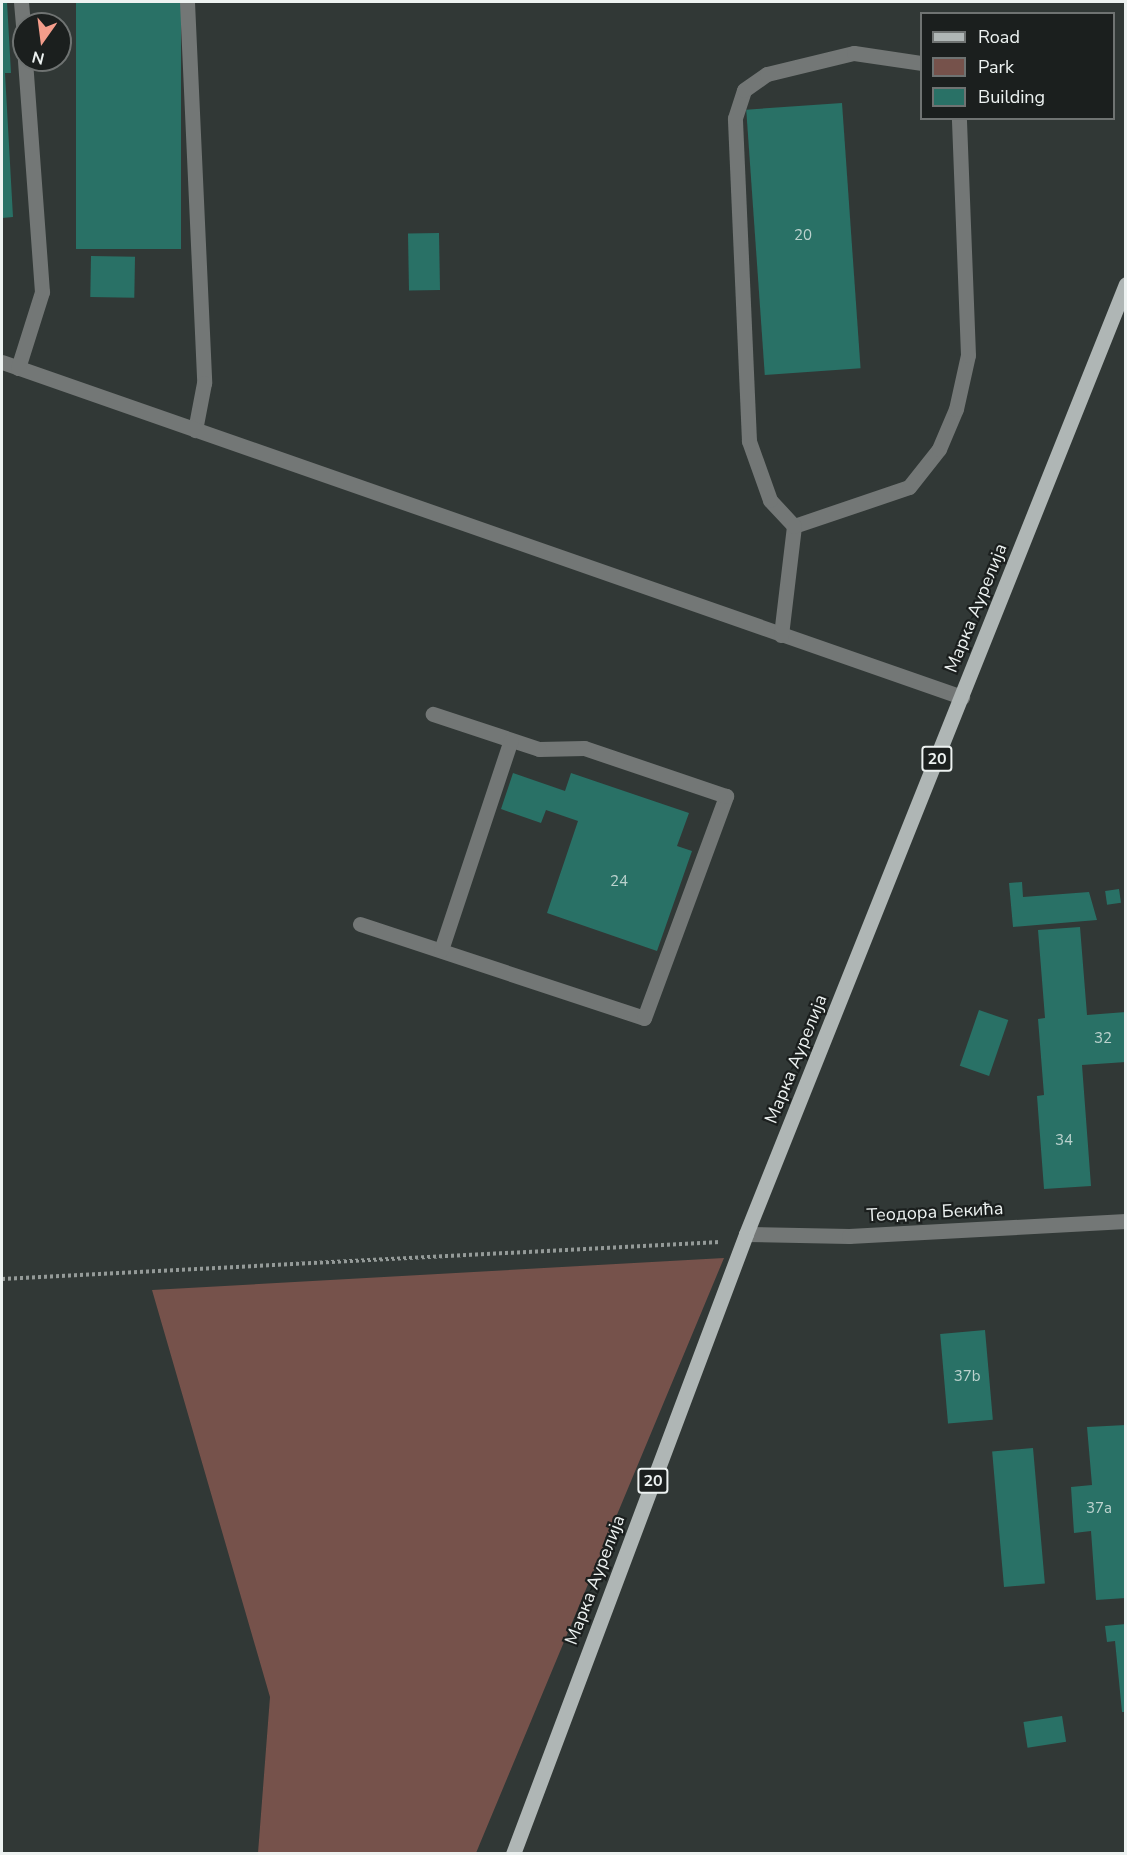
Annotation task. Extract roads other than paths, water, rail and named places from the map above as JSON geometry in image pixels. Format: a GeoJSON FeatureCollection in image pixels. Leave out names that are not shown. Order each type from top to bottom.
{"type":"FeatureCollection","features":[{"type":"Feature","properties":{"kind":"main road","name":"Марка Аурелија"},"geometry":{"type":"LineString","coordinates":[[513,1854],[746,1234],[1125,284]]}},
{"type":"Feature","properties":{"kind":"street"},"geometry":{"type":"LineString","coordinates":[[187,2],[204,383],[195,430]]}},
{"type":"Feature","properties":{"kind":"street"},"geometry":{"type":"LineString","coordinates":[[794,526],[770,501],[749,441],[735,118],[744,90],[766,74],[854,53],[920,63]]}},
{"type":"Feature","properties":{"kind":"street"},"geometry":{"type":"LineString","coordinates":[[18,368],[42,292],[27,72]]}},
{"type":"Feature","properties":{"kind":"street"},"geometry":{"type":"LineString","coordinates":[[794,526],[909,487],[939,449],[956,409],[968,355],[959,120]]}},
{"type":"Feature","properties":{"kind":"street"},"geometry":{"type":"LineString","coordinates":[[2,362],[781,636],[962,697]]}},
{"type":"Feature","properties":{"kind":"street"},"geometry":{"type":"LineString","coordinates":[[781,636],[794,526]]}},
{"type":"Feature","properties":{"kind":"street"},"geometry":{"type":"LineString","coordinates":[[360,924],[644,1018],[726,796],[584,748],[539,749],[433,714]]}},
{"type":"Feature","properties":{"kind":"street"},"geometry":{"type":"LineString","coordinates":[[441,951],[511,740]]}},
{"type":"Feature","properties":{"kind":"street","name":"Теодора Бекића"},"geometry":{"type":"LineString","coordinates":[[746,1234],[849,1236],[1125,1221]]}}]}
